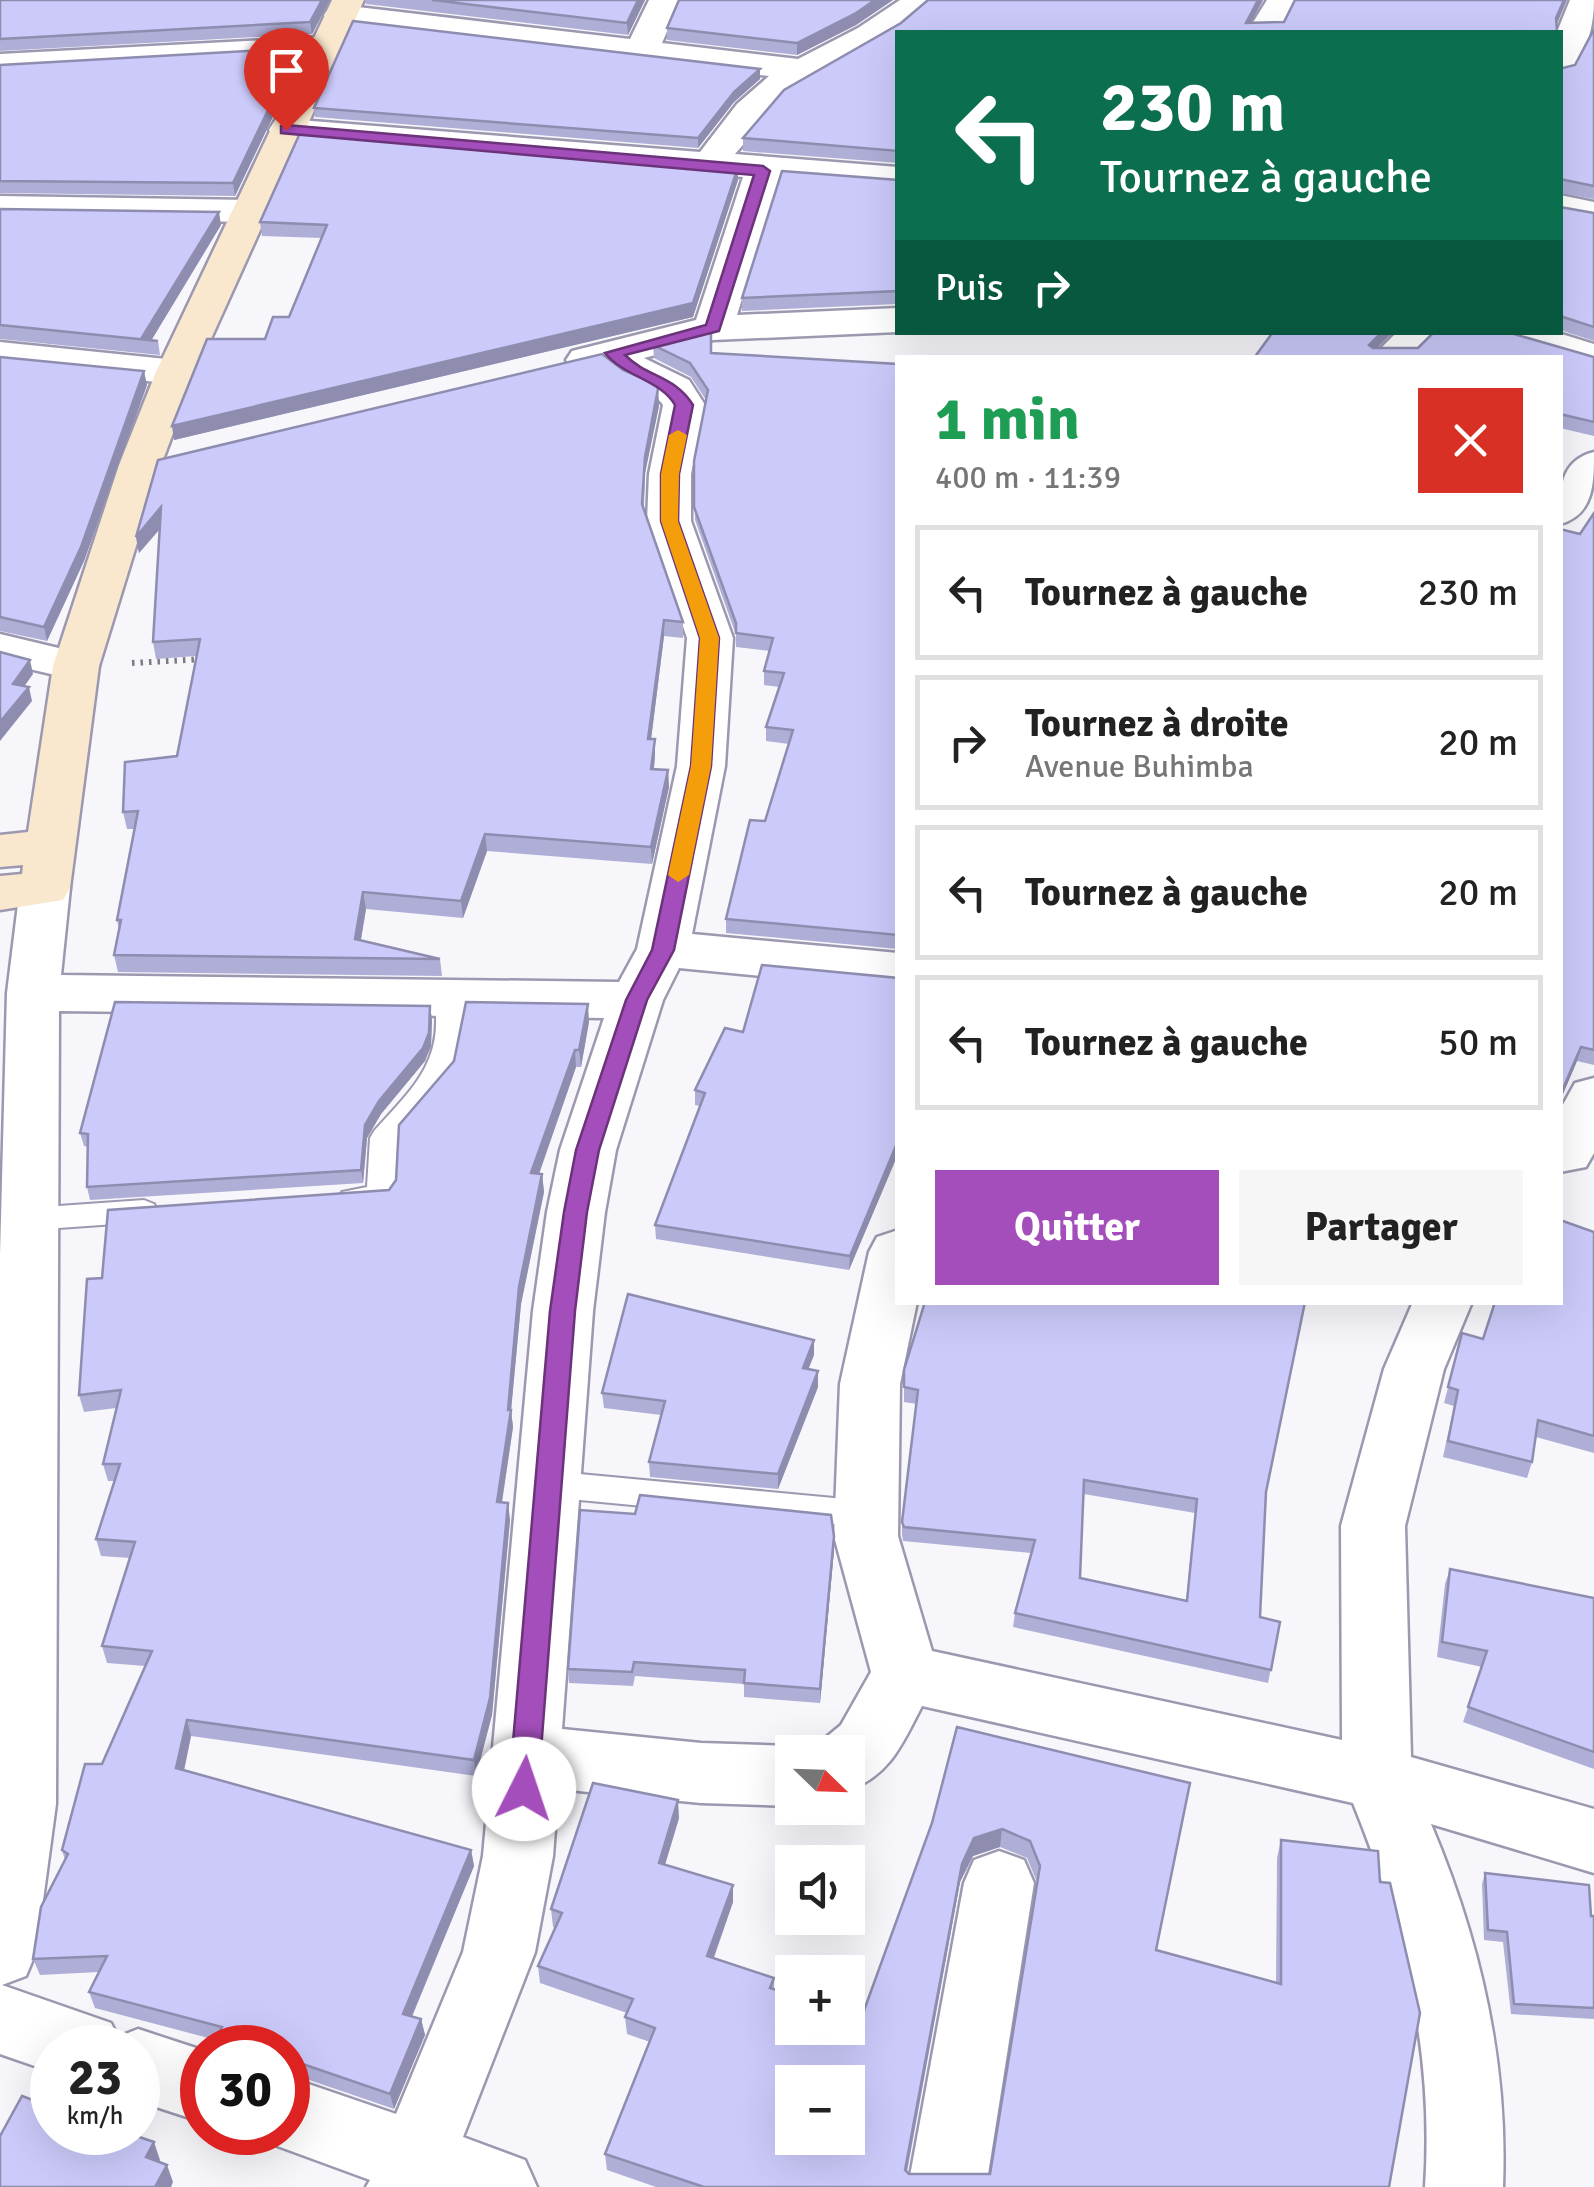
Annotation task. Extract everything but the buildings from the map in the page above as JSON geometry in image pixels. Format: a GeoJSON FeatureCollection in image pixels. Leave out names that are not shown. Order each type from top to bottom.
{"type":"FeatureCollection","features":[{"type":"Feature","properties":{"kind":"main road"},"geometry":{"type":"LineString","coordinates":[[24,870],[76,666],[159,461],[176,372],[337,21]]}},
{"type":"Feature","properties":{"kind":"street"},"geometry":{"type":"LineString","coordinates":[[641,51],[665,0]]}},
{"type":"Feature","properties":{"kind":"street"},"geometry":{"type":"LineString","coordinates":[[708,166],[758,102],[806,70],[891,26],[920,0]]}},
{"type":"Feature","properties":{"kind":"street"},"geometry":{"type":"LineString","coordinates":[[1264,30],[1283,0]]}},
{"type":"Feature","properties":{"kind":"street"},"geometry":{"type":"LineString","coordinates":[[1563,60],[1586,0]]}},
{"type":"Feature","properties":{"kind":"street"},"geometry":{"type":"LineString","coordinates":[[0,64],[337,21],[544,26],[641,51],[806,70]]}},
{"type":"Feature","properties":{"kind":"street"},"geometry":{"type":"LineString","coordinates":[[1563,69],[1594,76]]}},
{"type":"Feature","properties":{"kind":"street"},"geometry":{"type":"LineString","coordinates":[[286,130],[763,171],[895,178]]}},
{"type":"Feature","properties":{"kind":"street"},"geometry":{"type":"LineString","coordinates":[[713,328],[763,171]]}},
{"type":"Feature","properties":{"kind":"street"},"geometry":{"type":"LineString","coordinates":[[1563,207],[1594,212]]}},
{"type":"Feature","properties":{"kind":"street"},"geometry":{"type":"LineString","coordinates":[[0,208],[250,211]]}},
{"type":"Feature","properties":{"kind":"street"},"geometry":{"type":"LineString","coordinates":[[556,367],[713,328],[895,320]]}},
{"type":"Feature","properties":{"kind":"street"},"geometry":{"type":"LineString","coordinates":[[1395,355],[1418,335]]}},
{"type":"Feature","properties":{"kind":"street"},"geometry":{"type":"LineString","coordinates":[[1522,335],[1594,357]]}},
{"type":"Feature","properties":{"kind":"street"},"geometry":{"type":"LineString","coordinates":[[411,2172],[499,1952],[518,1856],[548,1484],[576,1212],[588,1150],[650,975],[701,766],[710,638],[670,521],[670,474],[684,405],[681,396],[629,369],[613,353]]}},
{"type":"Feature","properties":{"kind":"street"},"geometry":{"type":"LineString","coordinates":[[0,354],[176,372]]}},
{"type":"Feature","properties":{"kind":"street"},"geometry":{"type":"LineString","coordinates":[[1563,507],[1594,465]]}},
{"type":"Feature","properties":{"kind":"street"},"geometry":{"type":"LineString","coordinates":[[1563,530],[1594,536]]}},
{"type":"Feature","properties":{"kind":"street"},"geometry":{"type":"LineString","coordinates":[[0,648],[76,666]]}},
{"type":"Feature","properties":{"kind":"street"},"geometry":{"type":"LineString","coordinates":[[0,1952],[21,1804],[30,1218],[15,1142],[33,994],[24,870]]}},
{"type":"Feature","properties":{"kind":"street"},"geometry":{"type":"LineString","coordinates":[[33,994],[446,1000],[650,975],[895,971]]}},
{"type":"Feature","properties":{"kind":"street"},"geometry":{"type":"LineString","coordinates":[[1573,1156],[1594,1096]]}},
{"type":"Feature","properties":{"kind":"street"},"geometry":{"type":"LineString","coordinates":[[865,1746],[906,1674],[866,1536],[870,1384],[895,1266]]}},
{"type":"Feature","properties":{"kind":"street"},"geometry":{"type":"LineString","coordinates":[[1442,1305],[1414,1369],[1373,1526],[1377,1778],[1421,1884],[1457,2022],[1466,2128],[1464,2187]]}},
{"type":"Feature","properties":{"kind":"street"},"geometry":{"type":"LineString","coordinates":[[906,1674],[1377,1778],[1594,1840]]}},
{"type":"Feature","properties":{"kind":"street"},"geometry":{"type":"LineString","coordinates":[[526,1756],[701,1773],[775,1775]]}},
{"type":"Feature","properties":{"kind":"street"},"geometry":{"type":"LineString","coordinates":[[947,2187],[999,1883]]}},
{"type":"Feature","properties":{"kind":"street"},"geometry":{"type":"LineString","coordinates":[[0,2020],[30,2030]]}},
{"type":"Feature","properties":{"kind":"street"},"geometry":{"type":"LineString","coordinates":[[310,2124],[411,2172],[498,2187]]}},
{"type":"Feature","properties":{"kind":"lane"},"geometry":{"type":"LineString","coordinates":[[322,1200],[381,1197],[384,1138],[439,1076],[451,1021],[446,1000]]}},
{"type":"Feature","properties":{"kind":"lane"},"geometry":{"type":"LineString","coordinates":[[30,1218],[166,1210]]}},
{"type":"Feature","properties":{"kind":"lane"},"geometry":{"type":"LineString","coordinates":[[548,1484],[866,1514]]}},
{"type":"Feature","properties":{"kind":"path"},"geometry":{"type":"LineString","coordinates":[[76,666],[214,658]]}},
{"type":"Feature","properties":{"kind":"slow traffic"},"geometry":{"type":"LineString","coordinates":[[678,435],[670,474],[670,521],[710,638],[701,766],[678,875]]}},
{"type":"Feature","properties":{"kind":"route"},"geometry":{"type":"LineString","coordinates":[[286,130],[763,171],[713,328],[613,353],[629,369],[675,390],[684,405],[670,474],[670,521],[710,638],[709,669],[701,766],[663,950],[636,1000],[588,1150],[576,1212],[563,1311],[524,1789]]}}]}
